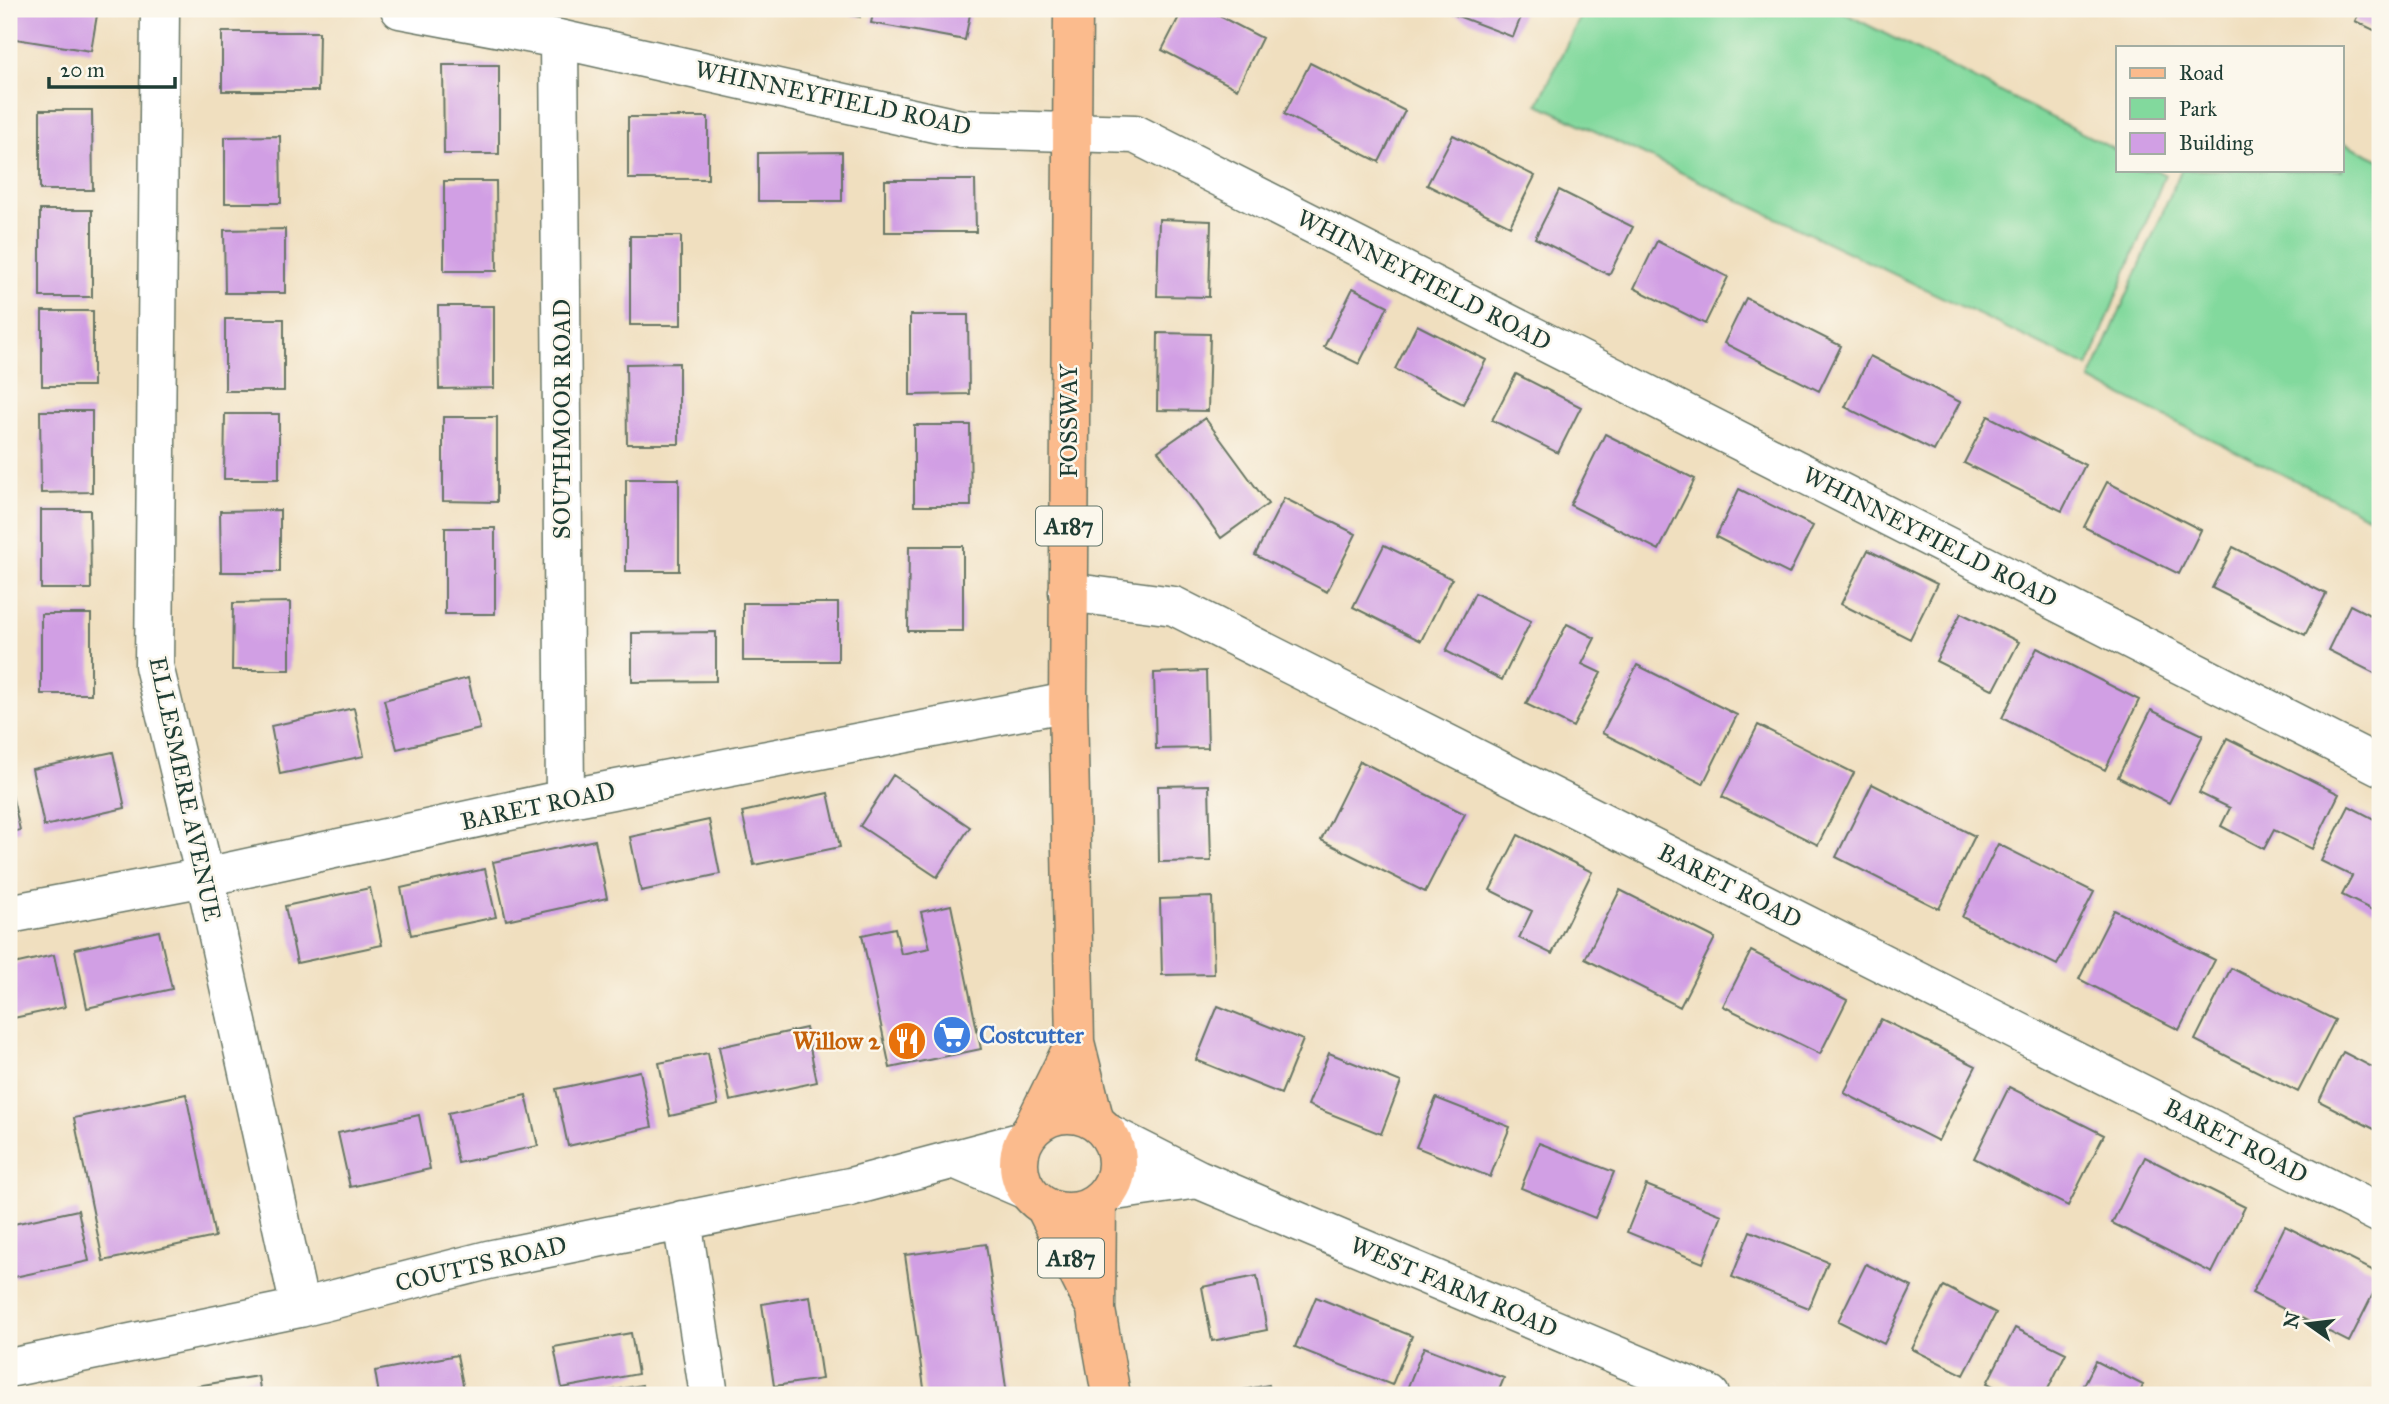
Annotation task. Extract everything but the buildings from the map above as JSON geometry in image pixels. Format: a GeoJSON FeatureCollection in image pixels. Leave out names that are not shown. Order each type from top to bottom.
{"type":"FeatureCollection","features":[{"type":"Feature","properties":{"kind":"main road","name":"FOSSWAY"},"geometry":{"type":"LineString","coordinates":[[1073,9],[1070,132],[1068,702],[1076,1042],[1101,1128]]}},
{"type":"Feature","properties":{"kind":"main road","name":"FOSSWAY"},"geometry":{"type":"LineString","coordinates":[[1028,1134],[1076,1042]]}},
{"type":"Feature","properties":{"kind":"main road"},"geometry":{"type":"LineString","coordinates":[[1064,1114],[1101,1128],[1117,1162],[1115,1178],[1102,1198],[1068,1213],[1035,1198],[1019,1166],[1028,1134],[1048,1118],[1064,1114]]}},
{"type":"Feature","properties":{"kind":"main road","name":"A187"},"geometry":{"type":"LineString","coordinates":[[1035,1198],[1096,1310]]}},
{"type":"Feature","properties":{"kind":"main road","name":"A187"},"geometry":{"type":"LineString","coordinates":[[1102,1198],[1096,1310],[1111,1395]]}},
{"type":"Feature","properties":{"kind":"street","name":"ELLESMERE AVENUE"},"geometry":{"type":"LineString","coordinates":[[160,9],[154,666],[205,877],[300,1308]]}},
{"type":"Feature","properties":{"kind":"street","name":"WHINNEYFIELD ROAD"},"geometry":{"type":"LineString","coordinates":[[400,9],[559,39],[961,129],[1135,134],[2380,766]]}},
{"type":"Feature","properties":{"kind":"street","name":"SOUTHMOOR ROAD"},"geometry":{"type":"LineString","coordinates":[[559,39],[565,799]]}},
{"type":"Feature","properties":{"kind":"street","name":"BARET ROAD"},"geometry":{"type":"LineString","coordinates":[[1068,592],[1174,606],[2380,1214]]}},
{"type":"Feature","properties":{"kind":"street","name":"BARET ROAD"},"geometry":{"type":"LineString","coordinates":[[9,914],[205,877],[565,799],[1068,702]]}},
{"type":"Feature","properties":{"kind":"street","name":"WEST FARM ROAD"},"geometry":{"type":"LineString","coordinates":[[1101,1128],[1198,1179],[1710,1395]]}},
{"type":"Feature","properties":{"kind":"street","name":"COUTTS ROAD"},"geometry":{"type":"LineString","coordinates":[[9,1368],[300,1308],[488,1260],[850,1187],[954,1159],[1028,1134]]}},
{"type":"Feature","properties":{"kind":"street"},"geometry":{"type":"LineString","coordinates":[[954,1159],[1035,1198]]}},
{"type":"Feature","properties":{"kind":"street"},"geometry":{"type":"LineString","coordinates":[[1102,1198],[1198,1179]]}},
{"type":"Feature","properties":{"kind":"street"},"geometry":{"type":"LineString","coordinates":[[682,1220],[709,1395]]}},
{"type":"Feature","properties":{"kind":"green space"},"geometry":{"type":"Polygon","coordinates":[[[1584,9],[1836,9],[2116,150],[2116,172],[2160,172],[2165,175],[2088,367],[1538,104],[1584,9]]]}},
{"type":"Feature","properties":{"kind":"green space"},"geometry":{"type":"Polygon","coordinates":[[[2344,143],[2380,160],[2380,522],[2090,380],[2180,172],[2344,172],[2344,143]]]}},
{"type":"Feature","properties":{"kind":"place","name":"Costcutter"},"geometry":{"type":"Point","coordinates":[952,1035]}},
{"type":"Feature","properties":{"kind":"place","name":"Willow 2"},"geometry":{"type":"Point","coordinates":[907,1041]}}]}
